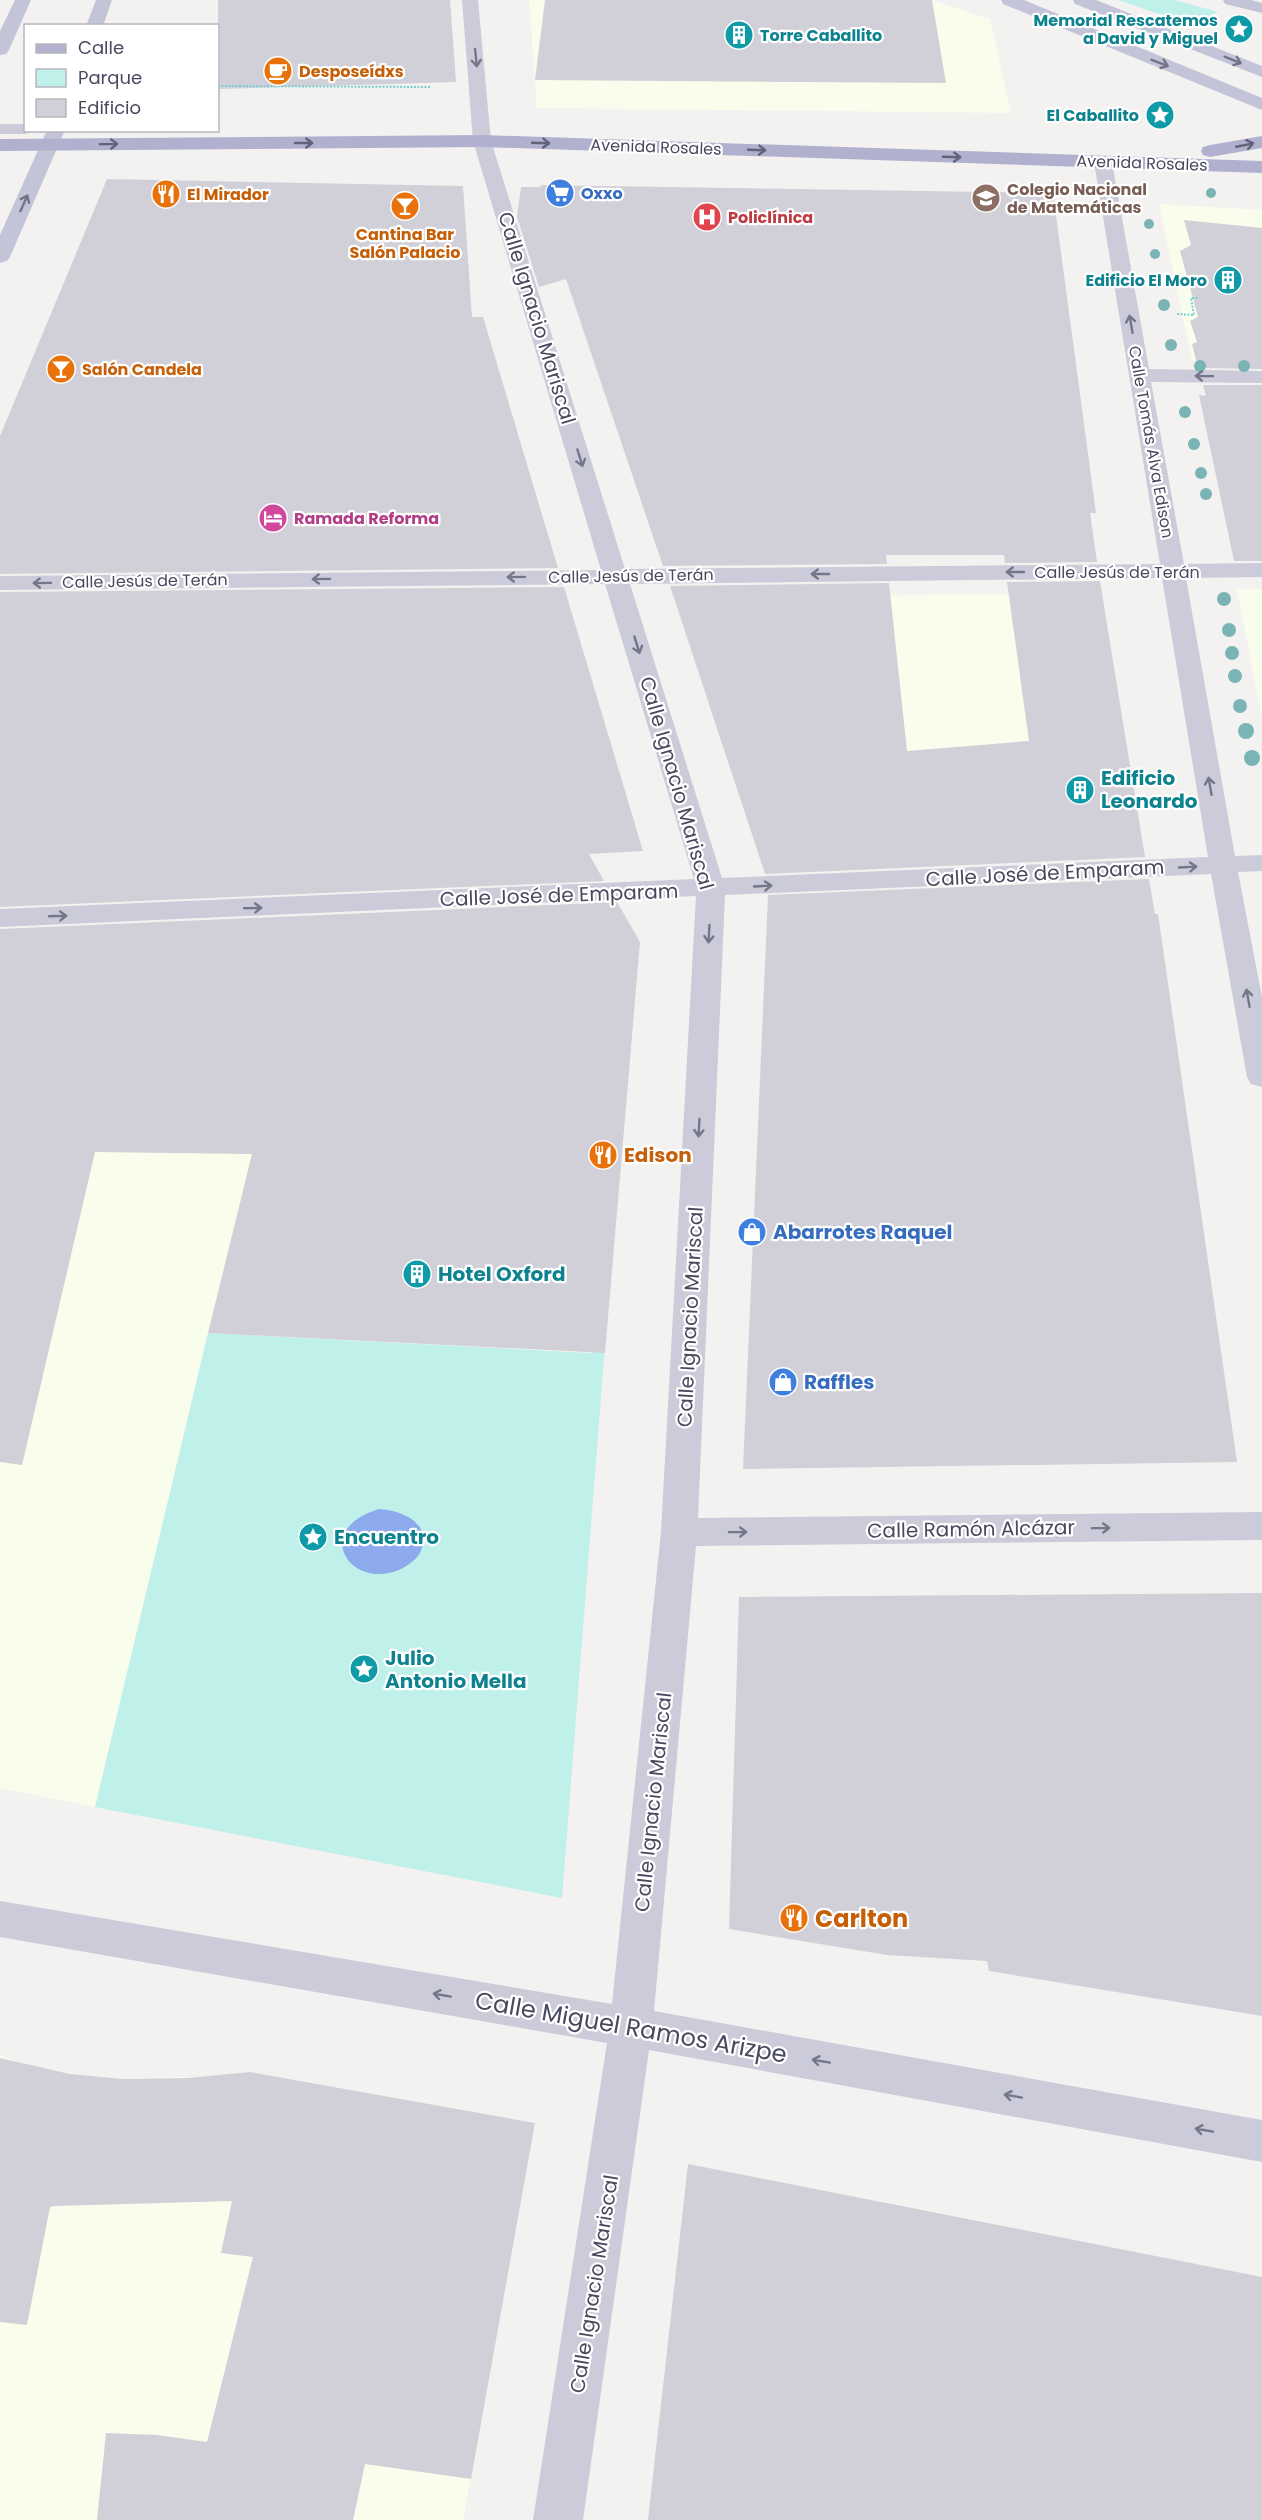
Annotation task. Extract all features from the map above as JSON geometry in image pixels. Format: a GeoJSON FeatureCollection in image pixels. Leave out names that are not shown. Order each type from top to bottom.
{"type":"FeatureCollection","features":[{"type":"Feature","properties":{"kind":"main road"},"geometry":{"type":"LineString","coordinates":[[0,50],[5,29],[23,0]]}},
{"type":"Feature","properties":{"kind":"main road"},"geometry":{"type":"LineString","coordinates":[[95,24],[104,0]]}},
{"type":"Feature","properties":{"kind":"main road"},"geometry":{"type":"LineString","coordinates":[[1009,0],[1262,105]]}},
{"type":"Feature","properties":{"kind":"main road"},"geometry":{"type":"LineString","coordinates":[[1081,0],[1262,72]]}},
{"type":"Feature","properties":{"kind":"main road"},"geometry":{"type":"LineString","coordinates":[[1231,0],[1262,8]]}},
{"type":"Feature","properties":{"kind":"main road"},"geometry":{"type":"LineString","coordinates":[[0,257],[53,138]]}},
{"type":"Feature","properties":{"kind":"main road","name":"Avenida Rosales"},"geometry":{"type":"LineString","coordinates":[[0,145],[53,138],[483,141],[1262,167]]}},
{"type":"Feature","properties":{"kind":"main road"},"geometry":{"type":"LineString","coordinates":[[1103,162],[1208,151],[1262,142]]}},
{"type":"Feature","properties":{"kind":"street","name":"Calle Ignacio Mariscal"},"geometry":{"type":"LineString","coordinates":[[470,0],[483,141],[711,889],[679,1532],[631,2026],[558,2520]]}},
{"type":"Feature","properties":{"kind":"street","name":"Calle Tomás Alva Edison"},"geometry":{"type":"LineString","coordinates":[[1103,162],[1223,865],[1262,1077]]}},
{"type":"Feature","properties":{"kind":"street"},"geometry":{"type":"LineString","coordinates":[[1140,375],[1262,377]]}},
{"type":"Feature","properties":{"kind":"street","name":"Calle Jesús de Terán"},"geometry":{"type":"LineString","coordinates":[[0,583],[1262,570]]}},
{"type":"Feature","properties":{"kind":"street","name":"Calle José de Emparam"},"geometry":{"type":"LineString","coordinates":[[0,918],[711,889],[1262,863]]}},
{"type":"Feature","properties":{"kind":"street","name":"Calle Ramón Alcázar"},"geometry":{"type":"LineString","coordinates":[[679,1532],[1262,1526]]}},
{"type":"Feature","properties":{"kind":"street","name":"Calle Miguel Ramos Arizpe"},"geometry":{"type":"LineString","coordinates":[[0,1919],[631,2026],[1262,2141]]}},
{"type":"Feature","properties":{"kind":"lane"},"geometry":{"type":"LineString","coordinates":[[0,129],[24,129]]}},
{"type":"Feature","properties":{"kind":"path"},"geometry":{"type":"LineString","coordinates":[[219,86],[479,87]]}},
{"type":"Feature","properties":{"kind":"path"},"geometry":{"type":"LineString","coordinates":[[1176,314],[1194,315],[1191,298],[1198,298]]}},
{"type":"Feature","properties":{"kind":"shaded area","name":"Torre Caballito"},"geometry":{"type":"Polygon","coordinates":[[[529,0],[931,0],[990,19],[1011,113],[537,108],[529,0]]]}},
{"type":"Feature","properties":{"kind":"shaded area","name":"Edificio El Moro"},"geometry":{"type":"Polygon","coordinates":[[[1159,204],[1262,210],[1262,361],[1192,360],[1159,204]]]}},
{"type":"Feature","properties":{"kind":"shaded area"},"geometry":{"type":"Polygon","coordinates":[[[1237,589],[1262,589],[1262,716],[1253,672],[1237,589]]]}},
{"type":"Feature","properties":{"kind":"shaded area"},"geometry":{"type":"Polygon","coordinates":[[[1102,593],[1141,831],[757,850],[674,598],[1102,593]]]}},
{"type":"Feature","properties":{"kind":"shaded area"},"geometry":{"type":"Polygon","coordinates":[[[0,956],[605,1346],[591,1353],[208,1333],[95,1807],[0,1788],[0,956]]]}},
{"type":"Feature","properties":{"kind":"shaded area"},"geometry":{"type":"Polygon","coordinates":[[[0,2055],[20,2063],[70,2074],[123,2079],[218,2076],[250,2072],[535,2123],[463,2520],[0,2520],[0,2055]]]}},
{"type":"Feature","properties":{"kind":"green space"},"geometry":{"type":"Polygon","coordinates":[[[1118,0],[1175,0],[1218,12],[1189,24],[1118,0]]]}},
{"type":"Feature","properties":{"kind":"green space"},"geometry":{"type":"Polygon","coordinates":[[[208,1333],[591,1353],[605,1346],[562,1898],[95,1807],[208,1333]]]}},
{"type":"Feature","properties":{"kind":"water"},"geometry":{"type":"Polygon","coordinates":[[[379,1509],[406,1516],[413,1520],[423,1534],[420,1553],[411,1563],[399,1570],[381,1574],[365,1572],[353,1565],[345,1555],[342,1542],[347,1530],[359,1518],[379,1509]]]}},
{"type":"Feature","properties":{"kind":"building"},"geometry":{"type":"Polygon","coordinates":[[[218,0],[450,0],[456,82],[219,89],[218,0]]]}},
{"type":"Feature","properties":{"kind":"building","name":"Torre Caballito"},"geometry":{"type":"Polygon","coordinates":[[[545,0],[932,0],[946,83],[535,80],[545,0]]]}},
{"type":"Feature","properties":{"kind":"building"},"geometry":{"type":"Polygon","coordinates":[[[107,179],[463,186],[472,317],[483,317],[558,568],[0,574],[0,436],[107,179]]]}},
{"type":"Feature","properties":{"kind":"building"},"geometry":{"type":"Polygon","coordinates":[[[540,185],[1053,193],[1096,513],[1090,513],[1097,562],[1005,563],[1004,555],[886,555],[887,564],[663,566],[566,279],[539,287],[517,217],[521,187],[541,187],[540,185]]]}},
{"type":"Feature","properties":{"kind":"building","name":"Edificio El Moro"},"geometry":{"type":"Polygon","coordinates":[[[1184,220],[1262,228],[1262,369],[1198,368],[1192,344],[1197,342],[1190,321],[1198,317],[1180,251],[1191,245],[1184,220]]]}},
{"type":"Feature","properties":{"kind":"building"},"geometry":{"type":"Polygon","coordinates":[[[1203,385],[1262,385],[1262,561],[1234,561],[1199,395],[1206,396],[1203,385]]]}},
{"type":"Feature","properties":{"kind":"building"},"geometry":{"type":"Polygon","coordinates":[[[1100,581],[1145,857],[765,874],[670,586],[889,583],[907,751],[1029,741],[1007,582],[1100,581]]]}},
{"type":"Feature","properties":{"kind":"building"},"geometry":{"type":"Polygon","coordinates":[[[564,587],[643,851],[589,854],[604,881],[0,907],[0,592],[564,587]]]}},
{"type":"Feature","properties":{"kind":"building"},"geometry":{"type":"Polygon","coordinates":[[[1149,879],[1155,914],[1158,914],[1237,1462],[743,1469],[768,895],[1149,879]]]}},
{"type":"Feature","properties":{"kind":"building"},"geometry":{"type":"Polygon","coordinates":[[[617,902],[640,942],[605,1353],[208,1333],[252,1154],[95,1152],[22,1465],[0,1462],[0,929],[617,902]]]}},
{"type":"Feature","properties":{"kind":"building"},"geometry":{"type":"Polygon","coordinates":[[[1262,1593],[1262,2016],[989,1971],[987,1961],[887,1955],[729,1929],[739,1597],[1262,1593]]]}},
{"type":"Feature","properties":{"kind":"building"},"geometry":{"type":"Polygon","coordinates":[[[0,2058],[70,2074],[123,2079],[187,2078],[250,2072],[535,2123],[471,2479],[365,2464],[353,2520],[97,2520],[106,2433],[157,2435],[207,2442],[253,2257],[221,2253],[232,2201],[50,2207],[27,2325],[0,2322],[0,2058]]]}},
{"type":"Feature","properties":{"kind":"building"},"geometry":{"type":"Polygon","coordinates":[[[688,2164],[1262,2277],[1262,2520],[648,2520],[688,2164]]]}},
{"type":"Feature","properties":{"kind":"place","name":"Memorial Rescatemos a David y Miguel"},"geometry":{"type":"Point","coordinates":[1239,29]}},
{"type":"Feature","properties":{"kind":"place","name":"Torre Caballito"},"geometry":{"type":"Point","coordinates":[739,35]}},
{"type":"Feature","properties":{"kind":"place","name":"Desposeídxs"},"geometry":{"type":"Point","coordinates":[278,71]}},
{"type":"Feature","properties":{"kind":"place","name":"El Caballito"},"geometry":{"type":"Point","coordinates":[1160,115]}},
{"type":"Feature","properties":{"kind":"place","name":"Oxxo"},"geometry":{"type":"Point","coordinates":[560,193]}},
{"type":"Feature","properties":{"kind":"place","name":"El Mirador"},"geometry":{"type":"Point","coordinates":[166,194]}},
{"type":"Feature","properties":{"kind":"place","name":"Colegio Nacional de Matemáticas"},"geometry":{"type":"Point","coordinates":[986,198]}},
{"type":"Feature","properties":{"kind":"place","name":"Cantina Bar Salón Palacio"},"geometry":{"type":"Point","coordinates":[405,206]}},
{"type":"Feature","properties":{"kind":"place","name":"Policlínica"},"geometry":{"type":"Point","coordinates":[707,217]}},
{"type":"Feature","properties":{"kind":"place","name":"Edificio El Moro"},"geometry":{"type":"Point","coordinates":[1228,280]}},
{"type":"Feature","properties":{"kind":"place","name":"Salón Candela"},"geometry":{"type":"Point","coordinates":[61,369]}},
{"type":"Feature","properties":{"kind":"place","name":"Ramada Reforma"},"geometry":{"type":"Point","coordinates":[273,518]}},
{"type":"Feature","properties":{"kind":"place","name":"Edificio Leonardo"},"geometry":{"type":"Point","coordinates":[1080,790]}},
{"type":"Feature","properties":{"kind":"place","name":"Edison"},"geometry":{"type":"Point","coordinates":[603,1155]}},
{"type":"Feature","properties":{"kind":"place","name":"Abarrotes Raquel"},"geometry":{"type":"Point","coordinates":[752,1232]}},
{"type":"Feature","properties":{"kind":"place","name":"Hotel Oxford"},"geometry":{"type":"Point","coordinates":[417,1274]}},
{"type":"Feature","properties":{"kind":"place","name":"Raffles"},"geometry":{"type":"Point","coordinates":[783,1382]}},
{"type":"Feature","properties":{"kind":"place","name":"Encuentro"},"geometry":{"type":"Point","coordinates":[313,1537]}},
{"type":"Feature","properties":{"kind":"place","name":"Julio Antonio Mella"},"geometry":{"type":"Point","coordinates":[364,1669]}},
{"type":"Feature","properties":{"kind":"place","name":"Carlton"},"geometry":{"type":"Point","coordinates":[794,1918]}}]}
